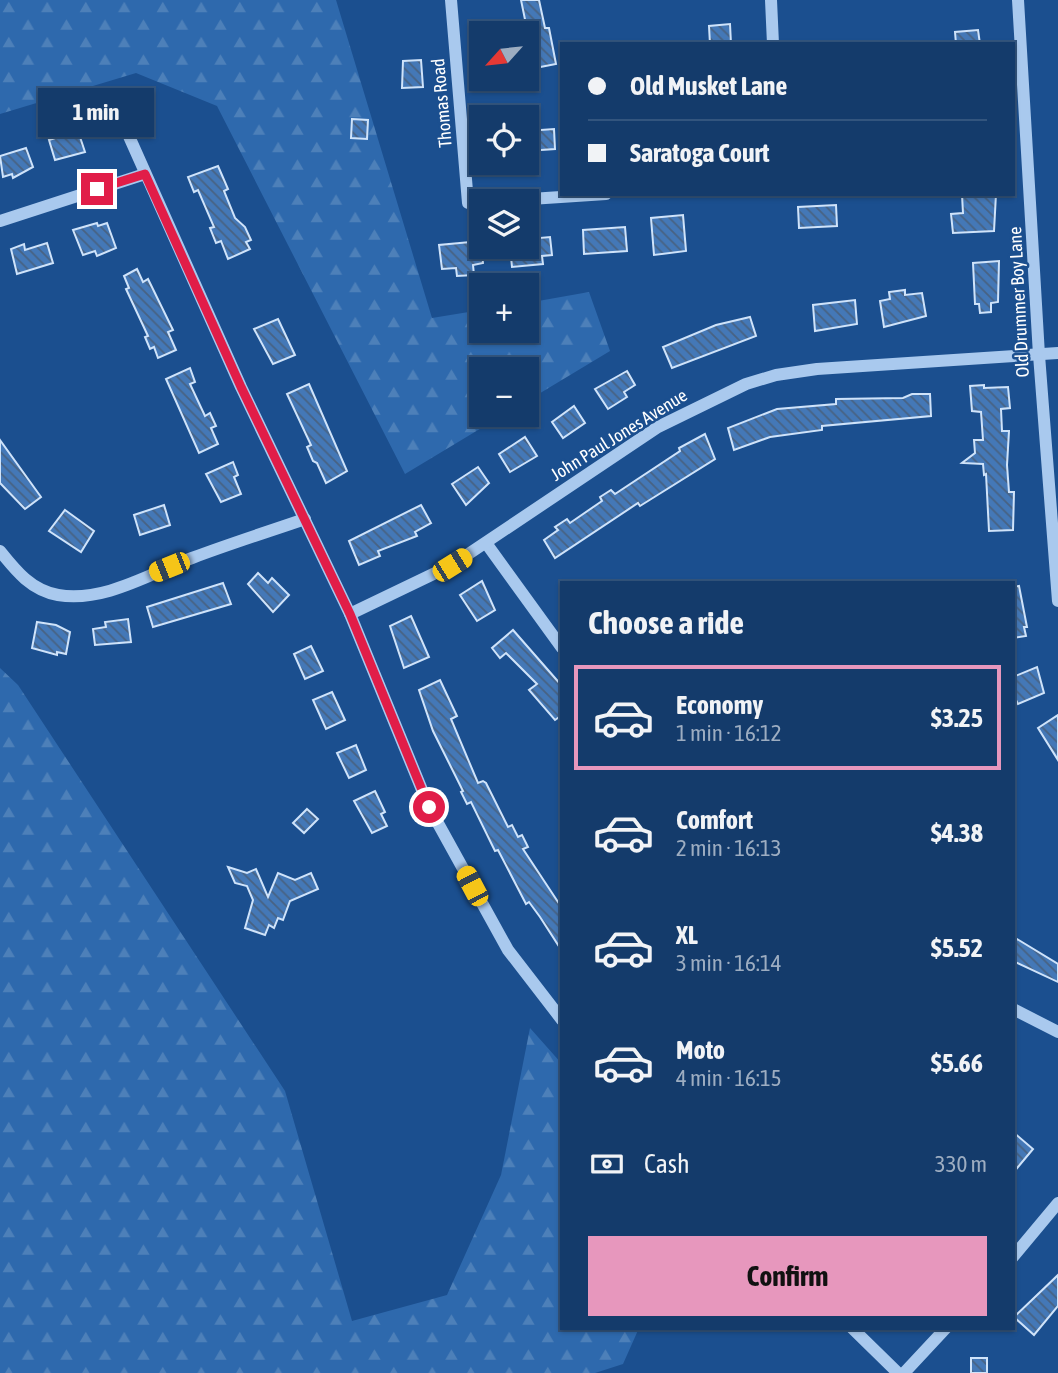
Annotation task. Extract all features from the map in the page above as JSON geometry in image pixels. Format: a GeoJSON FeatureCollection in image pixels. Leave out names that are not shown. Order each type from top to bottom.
{"type":"FeatureCollection","features":[{"type":"Feature","properties":{"kind":"street","name":"Thomas Road"},"geometry":{"type":"LineString","coordinates":[[452,0],[474,189]]}},
{"type":"Feature","properties":{"kind":"street"},"geometry":{"type":"LineString","coordinates":[[771,0],[773,42]]}},
{"type":"Feature","properties":{"kind":"street","name":"Old Drummer Boy Lane"},"geometry":{"type":"LineString","coordinates":[[1018,0],[1039,355],[1058,601]]}},
{"type":"Feature","properties":{"kind":"street"},"geometry":{"type":"LineString","coordinates":[[115,105],[241,387],[350,614],[429,807],[508,950],[560,1017]]}},
{"type":"Feature","properties":{"kind":"street"},"geometry":{"type":"LineString","coordinates":[[0,221],[145,174]]}},
{"type":"Feature","properties":{"kind":"street"},"geometry":{"type":"LineString","coordinates":[[539,198],[576,196]]}},
{"type":"Feature","properties":{"kind":"street","name":"John Paul Jones Avenue"},"geometry":{"type":"LineString","coordinates":[[350,614],[452,565],[658,427],[746,384],[776,375],[817,369],[1058,353]]}},
{"type":"Feature","properties":{"kind":"street"},"geometry":{"type":"LineString","coordinates":[[0,551],[19,576],[39,590],[59,596],[82,597],[104,593],[193,557],[305,519]]}},
{"type":"Feature","properties":{"kind":"street"},"geometry":{"type":"LineString","coordinates":[[486,543],[560,645]]}},
{"type":"Feature","properties":{"kind":"street"},"geometry":{"type":"LineString","coordinates":[[1015,1010],[1058,1032]]}},
{"type":"Feature","properties":{"kind":"street"},"geometry":{"type":"LineString","coordinates":[[1015,1255],[1058,1203]]}},
{"type":"Feature","properties":{"kind":"street"},"geometry":{"type":"LineString","coordinates":[[854,1330],[898,1373]]}},
{"type":"Feature","properties":{"kind":"street"},"geometry":{"type":"LineString","coordinates":[[904,1373],[944,1330]]}},
{"type":"Feature","properties":{"kind":"green space"},"geometry":{"type":"Polygon","coordinates":[[[0,0],[336,0],[432,318],[469,312],[469,343],[539,343],[539,301],[589,292],[610,351],[539,394],[539,357],[469,357],[469,427],[483,427],[405,474],[217,106],[136,73],[0,114],[0,0]]]}},
{"type":"Feature","properties":{"kind":"green space"},"geometry":{"type":"Polygon","coordinates":[[[0,668],[18,685],[285,1091],[352,1321],[447,1295],[501,1175],[530,1028],[560,1062],[560,1330],[638,1330],[623,1364],[595,1373],[0,1373],[0,668]]]}},
{"type":"Feature","properties":{"kind":"building"},"geometry":{"type":"Polygon","coordinates":[[[521,0],[539,0],[545,28],[549,28],[556,64],[539,67],[539,21],[525,21],[521,0]]]}},
{"type":"Feature","properties":{"kind":"building"},"geometry":{"type":"Polygon","coordinates":[[[730,24],[731,42],[710,42],[709,26],[730,24]]]}},
{"type":"Feature","properties":{"kind":"building"},"geometry":{"type":"Polygon","coordinates":[[[978,30],[980,42],[956,42],[955,32],[978,30]]]}},
{"type":"Feature","properties":{"kind":"building"},"geometry":{"type":"Polygon","coordinates":[[[421,60],[423,87],[402,88],[403,61],[421,60]]]}},
{"type":"Feature","properties":{"kind":"building"},"geometry":{"type":"Polygon","coordinates":[[[352,119],[368,120],[367,139],[351,138],[352,119]]]}},
{"type":"Feature","properties":{"kind":"building"},"geometry":{"type":"Polygon","coordinates":[[[554,129],[555,149],[539,150],[539,130],[554,129]]]}},
{"type":"Feature","properties":{"kind":"building"},"geometry":{"type":"Polygon","coordinates":[[[78,131],[85,152],[55,160],[49,140],[78,131]]]}},
{"type":"Feature","properties":{"kind":"building"},"geometry":{"type":"Polygon","coordinates":[[[26,148],[33,167],[13,178],[12,174],[3,177],[0,156],[26,148]]]}},
{"type":"Feature","properties":{"kind":"building"},"geometry":{"type":"Polygon","coordinates":[[[218,166],[228,189],[224,191],[235,218],[245,227],[251,240],[246,242],[250,249],[228,259],[221,241],[216,243],[210,228],[214,227],[198,190],[194,192],[188,177],[218,166]]]}},
{"type":"Feature","properties":{"kind":"building"},"geometry":{"type":"Polygon","coordinates":[[[962,196],[996,196],[994,231],[953,233],[951,214],[963,213],[962,196]]]}},
{"type":"Feature","properties":{"kind":"building"},"geometry":{"type":"Polygon","coordinates":[[[836,205],[837,226],[799,228],[798,207],[836,205]]]}},
{"type":"Feature","properties":{"kind":"building"},"geometry":{"type":"Polygon","coordinates":[[[683,215],[686,251],[654,255],[651,218],[683,215]]]}},
{"type":"Feature","properties":{"kind":"building"},"geometry":{"type":"Polygon","coordinates":[[[97,223],[98,226],[107,223],[116,248],[97,256],[95,251],[83,255],[73,230],[97,223]]]}},
{"type":"Feature","properties":{"kind":"building"},"geometry":{"type":"Polygon","coordinates":[[[625,227],[627,251],[584,254],[583,230],[625,227]]]}},
{"type":"Feature","properties":{"kind":"building"},"geometry":{"type":"Polygon","coordinates":[[[539,233],[540,238],[550,237],[552,255],[542,256],[543,264],[512,267],[511,259],[539,259],[539,233]]]}},
{"type":"Feature","properties":{"kind":"building"},"geometry":{"type":"Polygon","coordinates":[[[469,242],[469,259],[483,259],[483,263],[473,265],[474,273],[457,276],[456,268],[442,269],[439,245],[469,242]]]}},
{"type":"Feature","properties":{"kind":"building"},"geometry":{"type":"Polygon","coordinates":[[[47,243],[53,263],[17,274],[11,249],[24,244],[25,250],[47,243]]]}},
{"type":"Feature","properties":{"kind":"building"},"geometry":{"type":"Polygon","coordinates":[[[999,261],[998,302],[991,303],[991,312],[980,313],[979,304],[975,304],[973,263],[999,261]]]}},
{"type":"Feature","properties":{"kind":"building"},"geometry":{"type":"Polygon","coordinates":[[[137,269],[143,282],[148,279],[173,330],[168,332],[176,350],[158,358],[154,347],[150,349],[145,337],[148,336],[126,289],[129,288],[124,276],[137,269]]]}},
{"type":"Feature","properties":{"kind":"building"},"geometry":{"type":"Polygon","coordinates":[[[905,290],[905,295],[922,293],[926,316],[884,327],[880,301],[890,299],[889,292],[905,290]]]}},
{"type":"Feature","properties":{"kind":"building"},"geometry":{"type":"Polygon","coordinates":[[[855,300],[857,324],[815,331],[813,305],[855,300]]]}},
{"type":"Feature","properties":{"kind":"building"},"geometry":{"type":"Polygon","coordinates":[[[750,317],[756,336],[672,368],[663,347],[716,325],[750,317]]]}},
{"type":"Feature","properties":{"kind":"building"},"geometry":{"type":"Polygon","coordinates":[[[278,319],[295,355],[273,364],[254,329],[278,319]]]}},
{"type":"Feature","properties":{"kind":"building"},"geometry":{"type":"Polygon","coordinates":[[[190,368],[195,382],[190,384],[205,416],[210,413],[216,426],[211,428],[218,444],[199,453],[166,379],[190,368]]]}},
{"type":"Feature","properties":{"kind":"building"},"geometry":{"type":"Polygon","coordinates":[[[627,371],[635,385],[624,392],[627,397],[608,409],[595,389],[627,371]]]}},
{"type":"Feature","properties":{"kind":"building"},"geometry":{"type":"Polygon","coordinates":[[[309,384],[347,471],[326,483],[317,463],[313,461],[307,447],[311,445],[287,394],[309,384]]]}},
{"type":"Feature","properties":{"kind":"building"},"geometry":{"type":"Polygon","coordinates":[[[984,385],[984,388],[1008,387],[1010,408],[1001,409],[1002,431],[1009,431],[1007,465],[1009,492],[1014,492],[1013,530],[989,531],[983,464],[962,463],[975,453],[974,440],[983,440],[981,412],[972,411],[970,386],[984,385]]]}},
{"type":"Feature","properties":{"kind":"building"},"geometry":{"type":"Polygon","coordinates":[[[912,394],[930,394],[931,416],[822,426],[822,430],[770,437],[734,450],[728,428],[777,409],[836,404],[836,399],[903,398],[912,394]]]}},
{"type":"Feature","properties":{"kind":"building"},"geometry":{"type":"Polygon","coordinates":[[[574,406],[585,423],[563,438],[552,422],[574,406]]]}},
{"type":"Feature","properties":{"kind":"building"},"geometry":{"type":"Polygon","coordinates":[[[705,434],[715,459],[640,506],[638,503],[555,558],[544,540],[558,530],[555,527],[567,519],[570,523],[602,501],[600,497],[611,490],[615,494],[680,451],[679,448],[705,434]]]}},
{"type":"Feature","properties":{"kind":"building"},"geometry":{"type":"Polygon","coordinates":[[[525,437],[537,456],[510,472],[499,454],[525,437]]]}},
{"type":"Feature","properties":{"kind":"building"},"geometry":{"type":"Polygon","coordinates":[[[0,440],[41,497],[25,509],[0,483],[0,440]]]}},
{"type":"Feature","properties":{"kind":"building"},"geometry":{"type":"Polygon","coordinates":[[[233,462],[238,475],[234,477],[241,494],[221,502],[206,474],[233,462]]]}},
{"type":"Feature","properties":{"kind":"building"},"geometry":{"type":"Polygon","coordinates":[[[478,467],[489,483],[466,505],[452,484],[478,467]]]}},
{"type":"Feature","properties":{"kind":"building"},"geometry":{"type":"Polygon","coordinates":[[[164,505],[170,525],[140,535],[134,515],[164,505]]]}},
{"type":"Feature","properties":{"kind":"building"},"geometry":{"type":"Polygon","coordinates":[[[421,505],[431,523],[415,532],[417,536],[378,551],[380,556],[359,565],[349,541],[421,505]]]}},
{"type":"Feature","properties":{"kind":"building"},"geometry":{"type":"Polygon","coordinates":[[[65,510],[94,531],[81,552],[49,531],[65,510]]]}},
{"type":"Feature","properties":{"kind":"building"},"geometry":{"type":"Polygon","coordinates":[[[258,573],[268,583],[272,578],[289,595],[273,612],[248,584],[258,573]]]}},
{"type":"Feature","properties":{"kind":"building"},"geometry":{"type":"Polygon","coordinates":[[[482,581],[495,610],[477,621],[460,595],[482,581]]]}},
{"type":"Feature","properties":{"kind":"building"},"geometry":{"type":"Polygon","coordinates":[[[223,583],[231,604],[153,627],[147,607],[223,583]]]}},
{"type":"Feature","properties":{"kind":"building"},"geometry":{"type":"Polygon","coordinates":[[[1019,586],[1027,627],[1024,627],[1026,636],[1015,638],[1015,587],[1019,586]]]}},
{"type":"Feature","properties":{"kind":"building"},"geometry":{"type":"Polygon","coordinates":[[[411,616],[429,657],[404,668],[390,626],[411,616]]]}},
{"type":"Feature","properties":{"kind":"building"},"geometry":{"type":"Polygon","coordinates":[[[128,619],[131,642],[95,645],[93,629],[106,627],[105,622],[128,619]]]}},
{"type":"Feature","properties":{"kind":"building"},"geometry":{"type":"Polygon","coordinates":[[[37,622],[56,625],[70,632],[66,654],[57,652],[57,655],[32,648],[37,622]]]}},
{"type":"Feature","properties":{"kind":"building"},"geometry":{"type":"Polygon","coordinates":[[[513,630],[560,684],[560,716],[555,720],[529,690],[537,684],[506,653],[500,658],[492,648],[513,630]]]}},
{"type":"Feature","properties":{"kind":"building"},"geometry":{"type":"Polygon","coordinates":[[[311,646],[323,671],[305,679],[294,654],[311,646]]]}},
{"type":"Feature","properties":{"kind":"building"},"geometry":{"type":"Polygon","coordinates":[[[1037,667],[1044,693],[1018,704],[1015,698],[1015,676],[1037,667]]]}},
{"type":"Feature","properties":{"kind":"building"},"geometry":{"type":"Polygon","coordinates":[[[440,680],[457,716],[451,719],[478,783],[486,783],[508,827],[512,825],[518,837],[522,835],[528,847],[523,849],[560,905],[560,948],[529,902],[526,904],[498,850],[495,851],[471,802],[467,804],[433,731],[419,690],[440,680]]]}},
{"type":"Feature","properties":{"kind":"building"},"geometry":{"type":"Polygon","coordinates":[[[332,692],[345,720],[326,729],[313,700],[332,692]]]}},
{"type":"Feature","properties":{"kind":"building"},"geometry":{"type":"Polygon","coordinates":[[[1058,715],[1058,760],[1038,728],[1058,715]]]}},
{"type":"Feature","properties":{"kind":"building"},"geometry":{"type":"Polygon","coordinates":[[[356,745],[366,770],[349,778],[337,753],[356,745]]]}},
{"type":"Feature","properties":{"kind":"building"},"geometry":{"type":"Polygon","coordinates":[[[375,791],[385,812],[381,814],[387,826],[372,833],[354,801],[375,791]]]}},
{"type":"Feature","properties":{"kind":"building"},"geometry":{"type":"Polygon","coordinates":[[[307,809],[318,819],[304,833],[293,823],[307,809]]]}},
{"type":"Feature","properties":{"kind":"building"},"geometry":{"type":"Polygon","coordinates":[[[228,867],[247,873],[256,869],[268,897],[278,873],[295,880],[311,873],[318,889],[290,901],[283,920],[278,918],[274,928],[269,925],[265,935],[245,928],[253,900],[247,886],[235,883],[228,867]]]}},
{"type":"Feature","properties":{"kind":"building"},"geometry":{"type":"Polygon","coordinates":[[[1017,939],[1058,964],[1058,982],[1015,962],[1017,939]]]}},
{"type":"Feature","properties":{"kind":"building"},"geometry":{"type":"Polygon","coordinates":[[[1015,1134],[1033,1149],[1015,1171],[1015,1134]]]}},
{"type":"Feature","properties":{"kind":"building"},"geometry":{"type":"Polygon","coordinates":[[[1058,1275],[1058,1306],[1034,1335],[1015,1316],[1058,1275]]]}},
{"type":"Feature","properties":{"kind":"building"},"geometry":{"type":"Polygon","coordinates":[[[971,1358],[987,1358],[987,1373],[971,1373],[971,1358]]]}},
{"type":"Feature","properties":{"kind":"route"},"geometry":{"type":"LineString","coordinates":[[97,189],[145,174],[241,387],[350,614],[429,807]]}}]}
